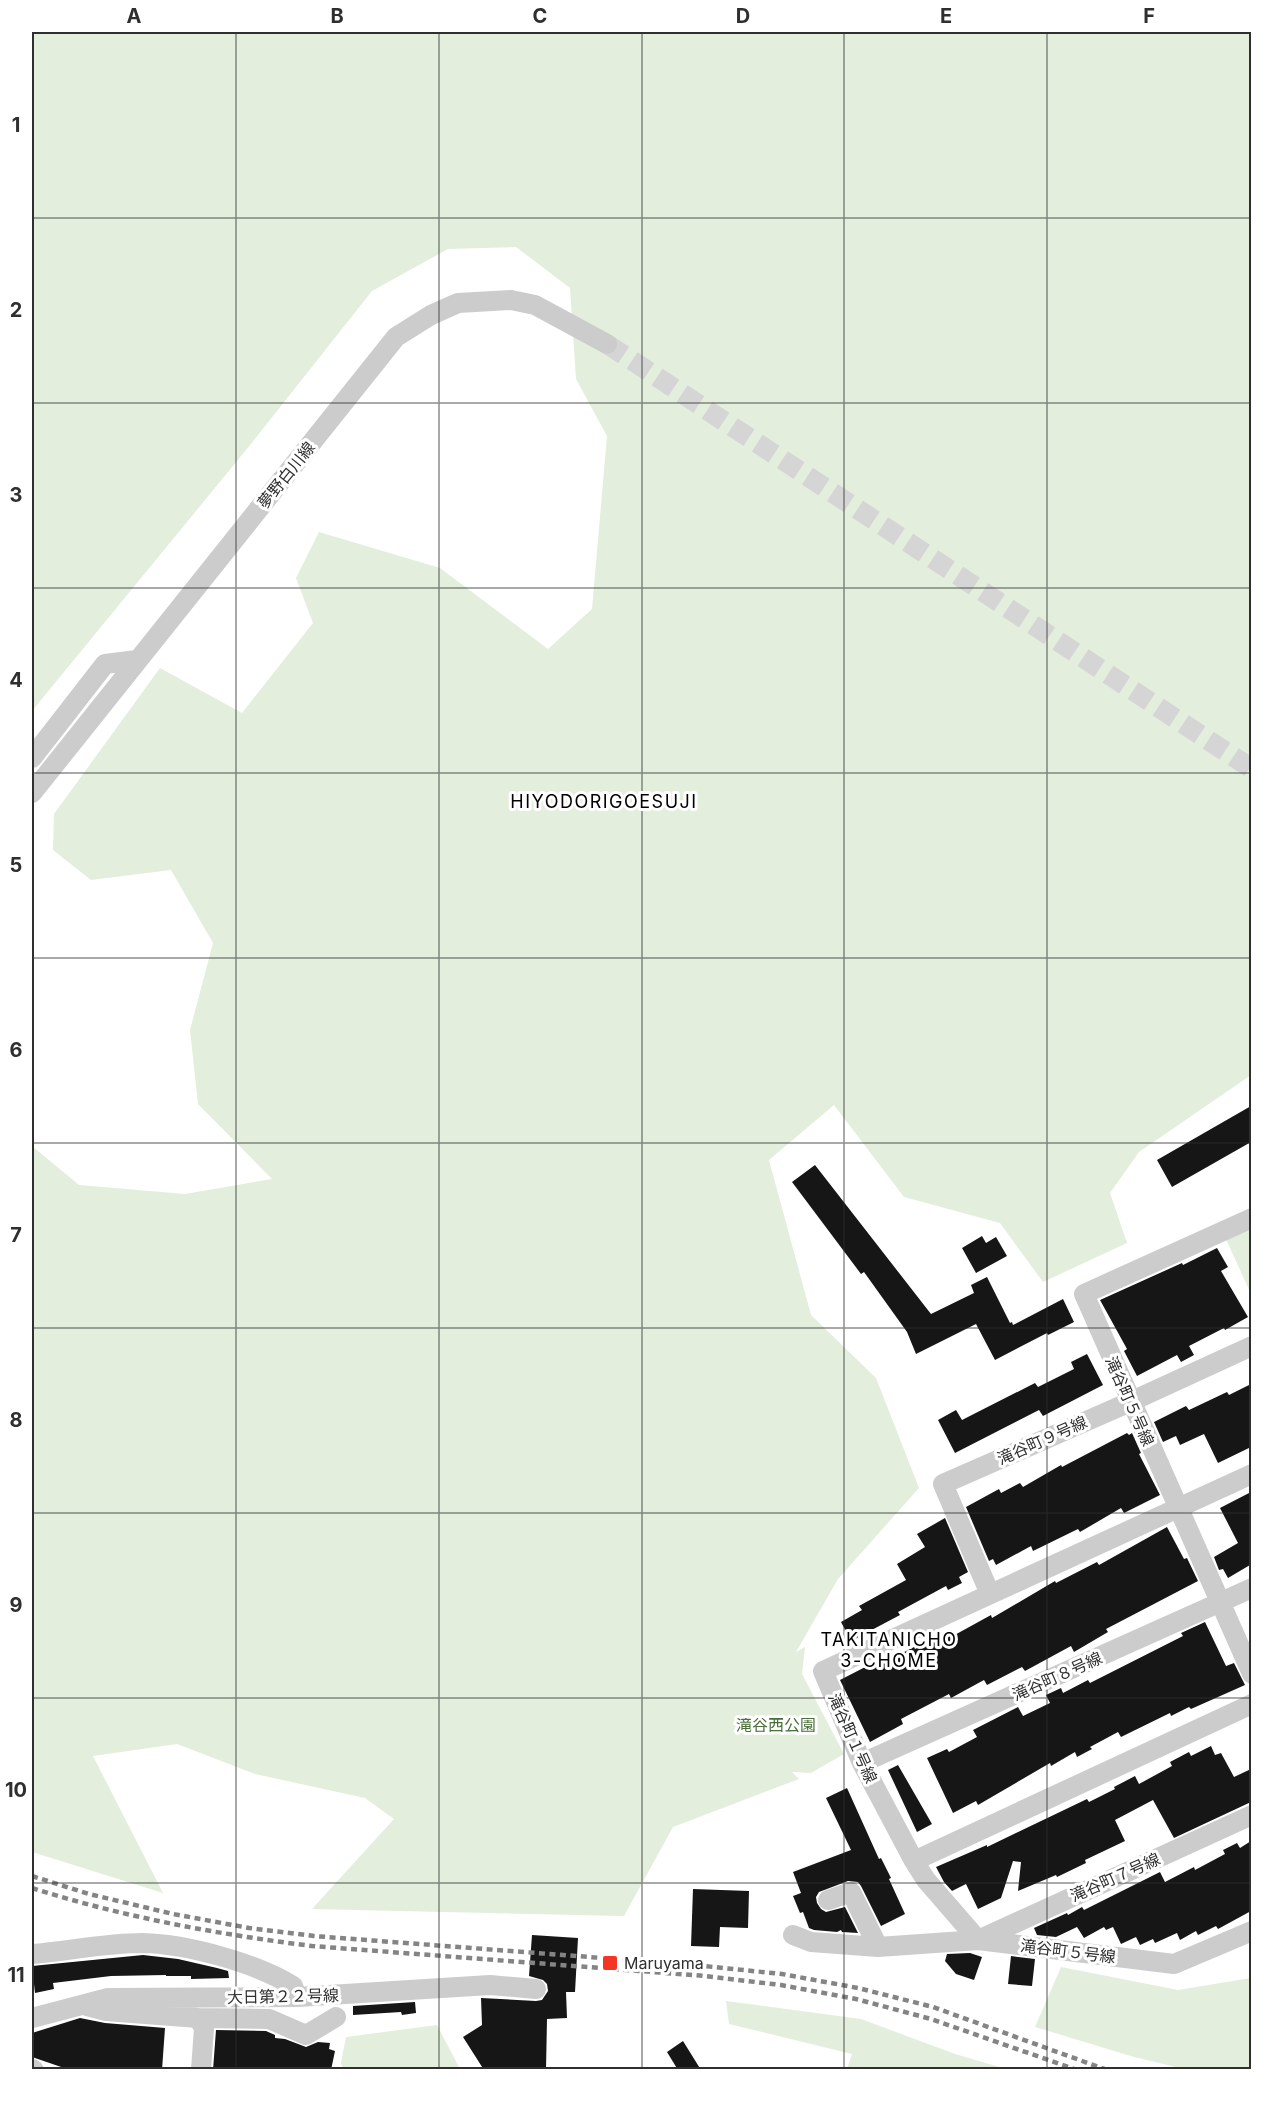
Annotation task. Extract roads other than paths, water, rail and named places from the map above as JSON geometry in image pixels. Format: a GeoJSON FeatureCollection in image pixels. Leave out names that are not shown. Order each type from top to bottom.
{"type":"FeatureCollection","features":[{"type":"Feature","properties":{"kind":"street","name":"夢野白川線"},"geometry":{"type":"LineString","coordinates":[[32,794],[396,337],[431,315],[459,303],[511,300],[535,304],[607,344]]}},
{"type":"Feature","properties":{"kind":"street"},"geometry":{"type":"LineString","coordinates":[[32,758],[105,664],[137,660]]}},
{"type":"Feature","properties":{"kind":"street","name":"滝谷町５号線"},"geometry":{"type":"LineString","coordinates":[[1251,1218],[1084,1294],[1251,1674]]}},
{"type":"Feature","properties":{"kind":"street","name":"滝谷町９号線"},"geometry":{"type":"LineString","coordinates":[[990,1594],[943,1484],[1251,1346]]}},
{"type":"Feature","properties":{"kind":"street","name":"滝谷町１号線"},"geometry":{"type":"LineString","coordinates":[[914,1861],[862,1763],[823,1671],[1251,1474]]}},
{"type":"Feature","properties":{"kind":"street","name":"滝谷町８号線"},"geometry":{"type":"LineString","coordinates":[[862,1763],[1251,1588]]}},
{"type":"Feature","properties":{"kind":"street"},"geometry":{"type":"LineString","coordinates":[[978,1940],[926,1880],[914,1861],[1251,1704]]}},
{"type":"Feature","properties":{"kind":"street","name":"滝谷町７号線"},"geometry":{"type":"LineString","coordinates":[[978,1940],[1251,1815]]}},
{"type":"Feature","properties":{"kind":"street"},"geometry":{"type":"LineString","coordinates":[[828,1900],[851,1892],[878,1947]]}},
{"type":"Feature","properties":{"kind":"street","name":"滝谷町５号線"},"geometry":{"type":"LineString","coordinates":[[978,1940],[1174,1964],[1251,1931]]}},
{"type":"Feature","properties":{"kind":"street"},"geometry":{"type":"LineString","coordinates":[[793,1935],[811,1942],[878,1947],[978,1940]]}},
{"type":"Feature","properties":{"kind":"street"},"geometry":{"type":"LineString","coordinates":[[32,1954],[66,1952],[115,1944],[145,1943],[199,1951],[242,1963],[278,1977],[294,1986],[297,1997]]}},
{"type":"Feature","properties":{"kind":"street","name":"大日第２２号線"},"geometry":{"type":"LineString","coordinates":[[32,2018],[108,1998],[297,1997],[490,1985],[536,1989]]}},
{"type":"Feature","properties":{"kind":"street"},"geometry":{"type":"LineString","coordinates":[[81,2005],[106,2011],[198,2018],[269,2019],[306,2036],[336,2017]]}},
{"type":"Feature","properties":{"kind":"street"},"geometry":{"type":"LineString","coordinates":[[198,2018],[204,2028],[201,2070]]}},
{"type":"Feature","properties":{"kind":"tunnel"},"geometry":{"type":"LineString","coordinates":[[607,344],[1252,769]]}},
{"type":"Feature","properties":{"kind":"railway"},"geometry":{"type":"LineString","coordinates":[[32,1876],[89,1894],[173,1914],[249,1928],[314,1936],[694,1965],[782,1974],[858,1988],[933,2007],[1107,2070]]}},
{"type":"Feature","properties":{"kind":"railway"},"geometry":{"type":"LineString","coordinates":[[32,1888],[135,1916],[241,1936],[312,1946],[705,1976],[781,1985],[856,1999],[931,2019],[1077,2070]]}},
{"type":"Feature","properties":{"kind":"place","name":"Maruyama"},"geometry":{"type":"Point","coordinates":[610,1963]}},
{"type":"Feature","properties":{"kind":"district","name":"HIYODORIGOESUJI"},"geometry":{"type":"Point","coordinates":[604,801]}},
{"type":"Feature","properties":{"kind":"district","name":"TAKITANICHO 3-CHOME"},"geometry":{"type":"Point","coordinates":[889,1649]}},
{"type":"Feature","properties":{"kind":"park label","name":"滝谷西公園"},"geometry":{"type":"Point","coordinates":[776,1725]}}]}
